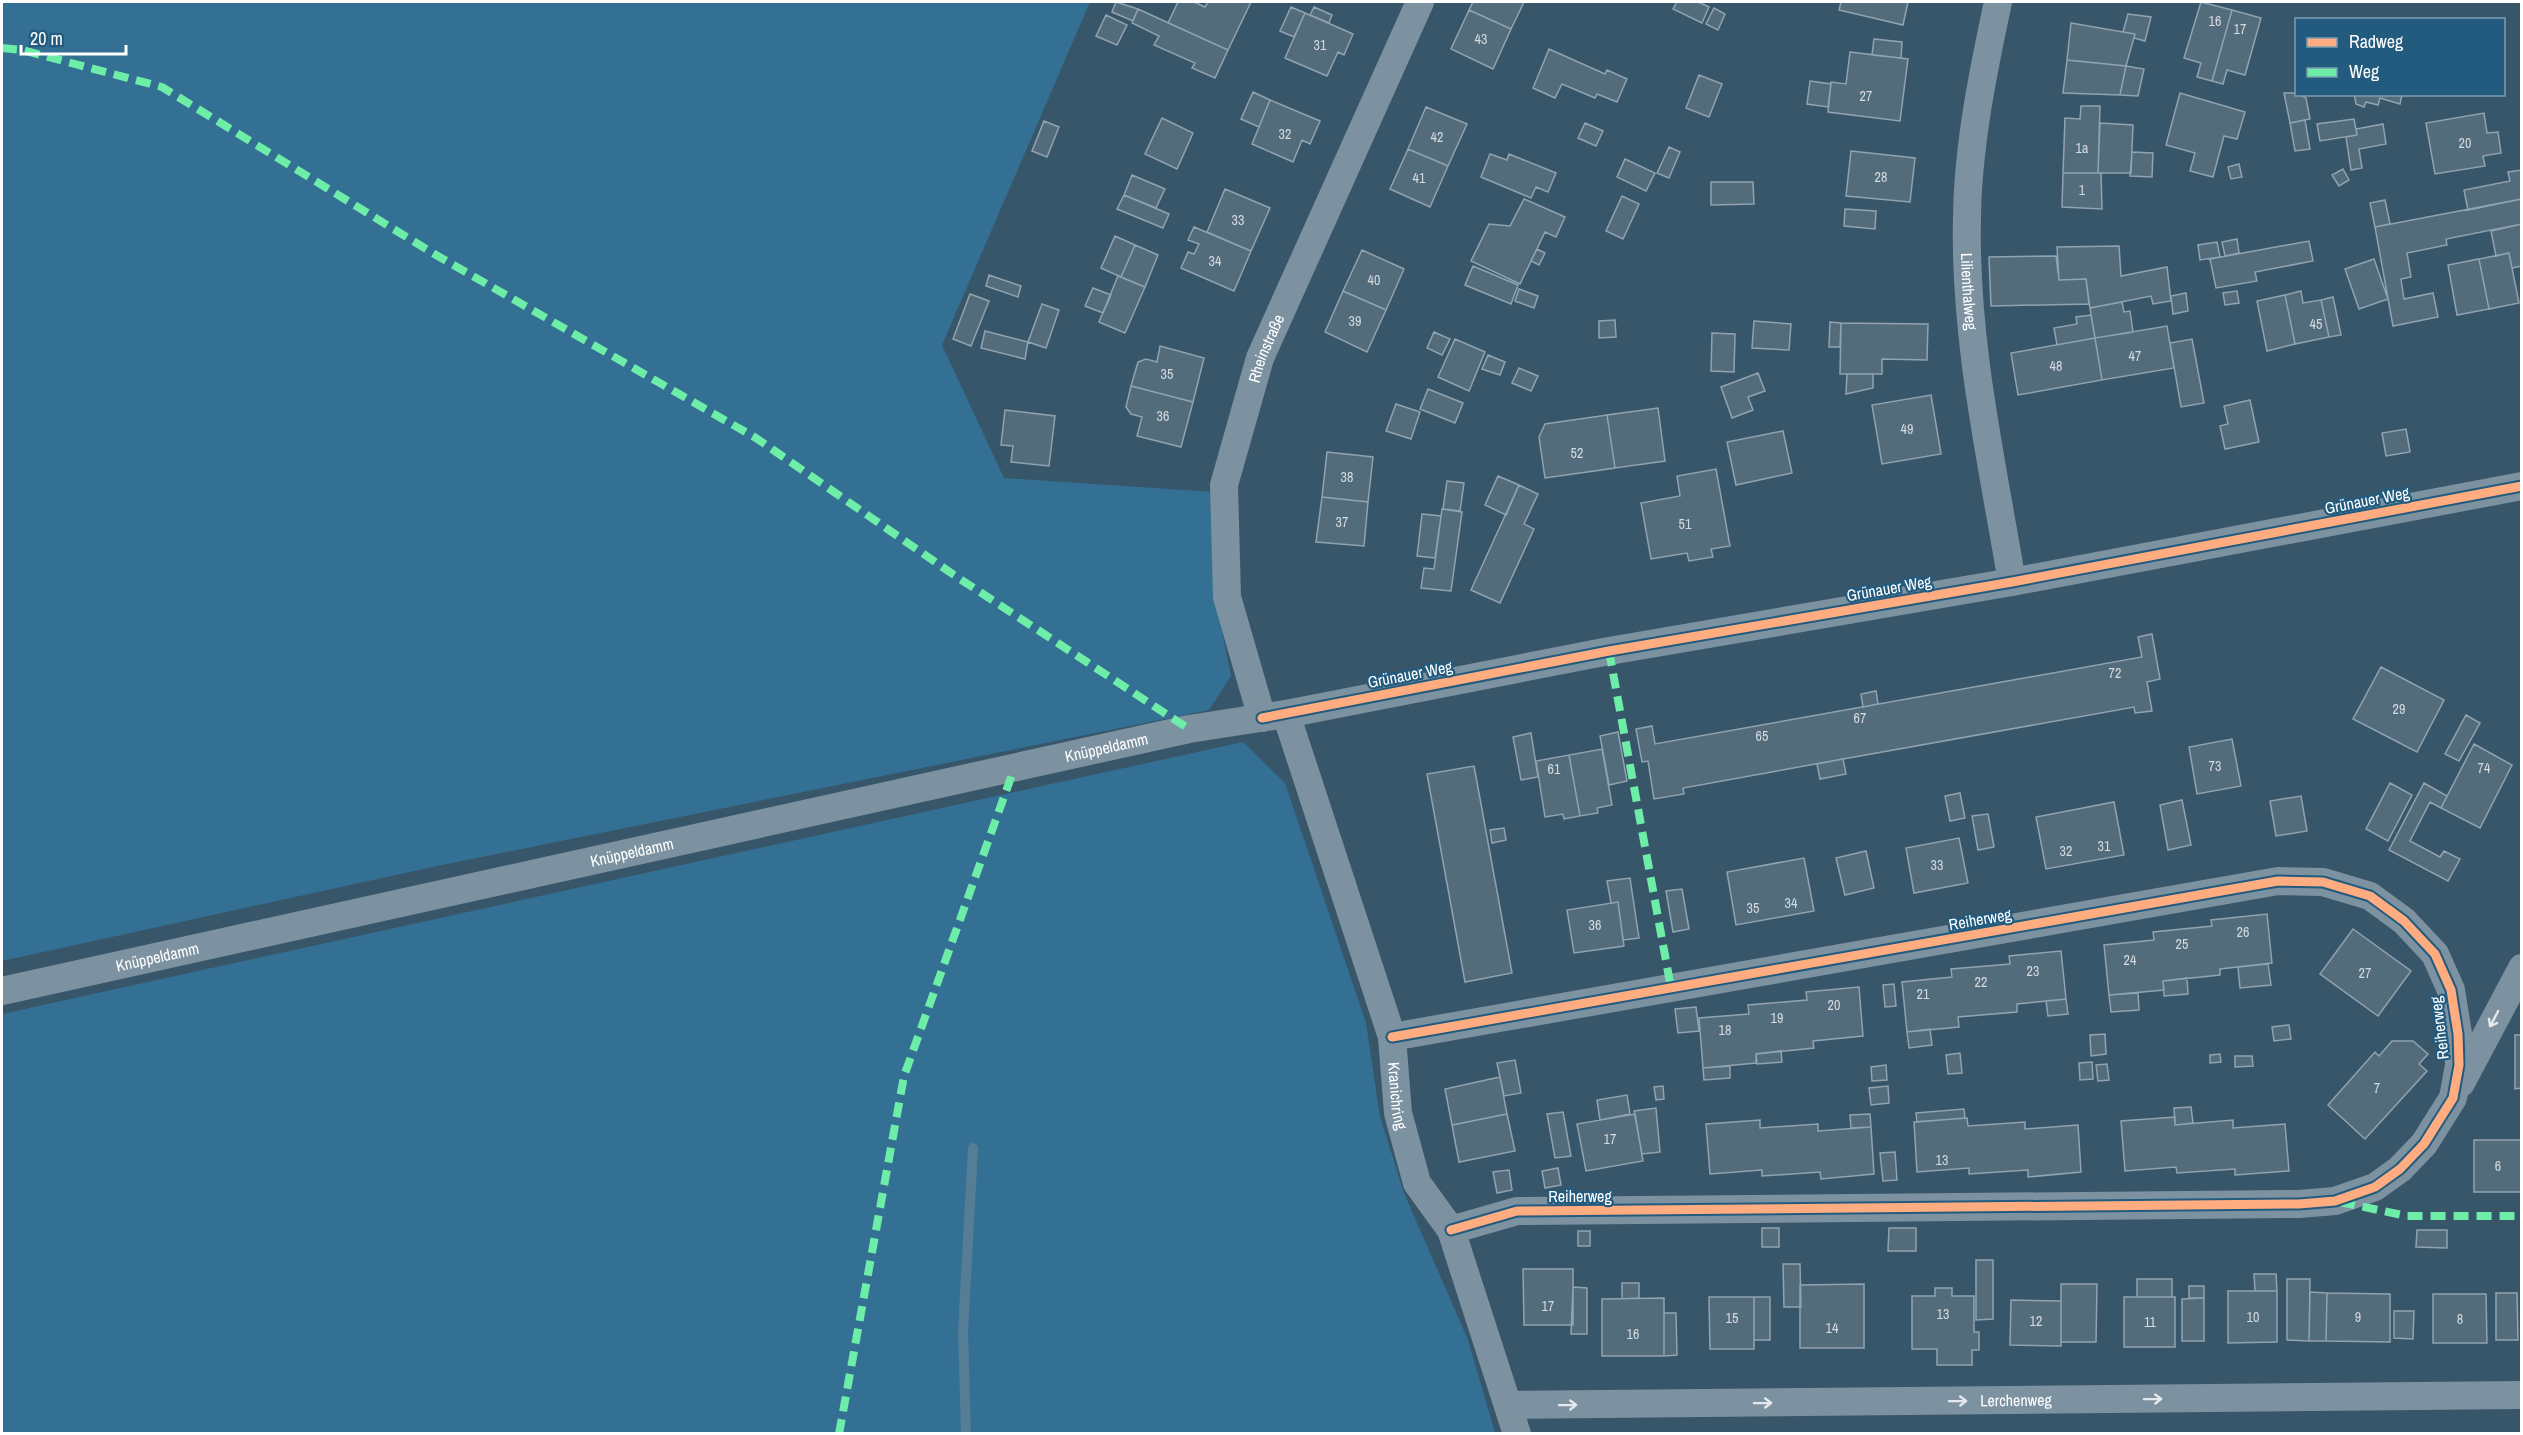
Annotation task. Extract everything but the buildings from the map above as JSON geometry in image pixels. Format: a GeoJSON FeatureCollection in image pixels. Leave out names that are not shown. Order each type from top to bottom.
{"type":"FeatureCollection","features":[{"type":"Feature","properties":{"kind":"street","name":"Rheinstraße"},"geometry":{"type":"LineString","coordinates":[[1274,716],[1227,597],[1224,485],[1260,358],[1420,2]]}},
{"type":"Feature","properties":{"kind":"street","name":"Lilienthalweg"},"geometry":{"type":"LineString","coordinates":[[1998,2],[1975,118],[1968,188],[1967,256],[1971,328],[2012,582]]}},
{"type":"Feature","properties":{"kind":"street","name":"Grünauer Weg"},"geometry":{"type":"LineString","coordinates":[[1274,716],[1609,651],[2012,582],[2522,486]]}},
{"type":"Feature","properties":{"kind":"street","name":"Knüppeldamm"},"geometry":{"type":"LineString","coordinates":[[2,991],[1189,729],[1274,716]]}},
{"type":"Feature","properties":{"kind":"street","name":"Kranichring"},"geometry":{"type":"LineString","coordinates":[[1274,716],[1392,1037],[1398,1113],[1417,1184],[1451,1230],[1510,1406],[1517,1434]]}},
{"type":"Feature","properties":{"kind":"street","name":"Reiherweg"},"geometry":{"type":"LineString","coordinates":[[1392,1037],[2278,881],[2323,882],[2370,896],[2404,921],[2435,954],[2451,990],[2458,1034],[2459,1065],[2453,1098]]}},
{"type":"Feature","properties":{"kind":"street","name":"Reiherweg"},"geometry":{"type":"LineString","coordinates":[[1451,1230],[1517,1211],[2134,1207],[2299,1204],[2335,1201],[2375,1187],[2400,1169],[2424,1144],[2453,1098],[2522,968]]}},
{"type":"Feature","properties":{"kind":"street","name":"Lerchenweg"},"geometry":{"type":"LineString","coordinates":[[1510,1406],[2522,1395]]}},
{"type":"Feature","properties":{"kind":"shaded area"},"geometry":{"type":"Polygon","coordinates":[[[2,2],[1090,2],[942,345],[1004,478],[1213,492],[1216,601],[1231,676],[1209,710],[437,866],[2,961],[2,2]]]}},
{"type":"Feature","properties":{"kind":"shaded area"},"geometry":{"type":"Polygon","coordinates":[[[1243,742],[1285,783],[1366,1023],[1380,1117],[1404,1193],[1468,1340],[1495,1433],[2,1433],[2,1014],[1243,742]]]}},
{"type":"Feature","properties":{"kind":"waterway"},"geometry":{"type":"LineString","coordinates":[[966,1434],[963,1332],[973,1148]]}},
{"type":"Feature","properties":{"kind":"marked path"},"geometry":{"type":"LineString","coordinates":[[2,48],[22,50],[162,87],[436,255],[756,438],[954,575],[1189,729]]}},
{"type":"Feature","properties":{"kind":"marked path"},"geometry":{"type":"LineString","coordinates":[[1609,651],[1671,988]]}},
{"type":"Feature","properties":{"kind":"marked path"},"geometry":{"type":"LineString","coordinates":[[839,1434],[904,1076],[1014,769]]}},
{"type":"Feature","properties":{"kind":"marked path"},"geometry":{"type":"LineString","coordinates":[[2340,1202],[2407,1216],[2522,1216]]}},
{"type":"Feature","properties":{"kind":"cycle path"},"geometry":{"type":"LineString","coordinates":[[1262,718],[1609,651],[2012,582],[2522,486]]}},
{"type":"Feature","properties":{"kind":"cycle path"},"geometry":{"type":"LineString","coordinates":[[1392,1037],[2278,881],[2323,882],[2370,896],[2404,921],[2435,954],[2451,990],[2458,1034],[2459,1065],[2453,1098],[2424,1144],[2400,1169],[2375,1187],[2335,1201],[2299,1204],[1517,1211],[1451,1230]]}}]}
